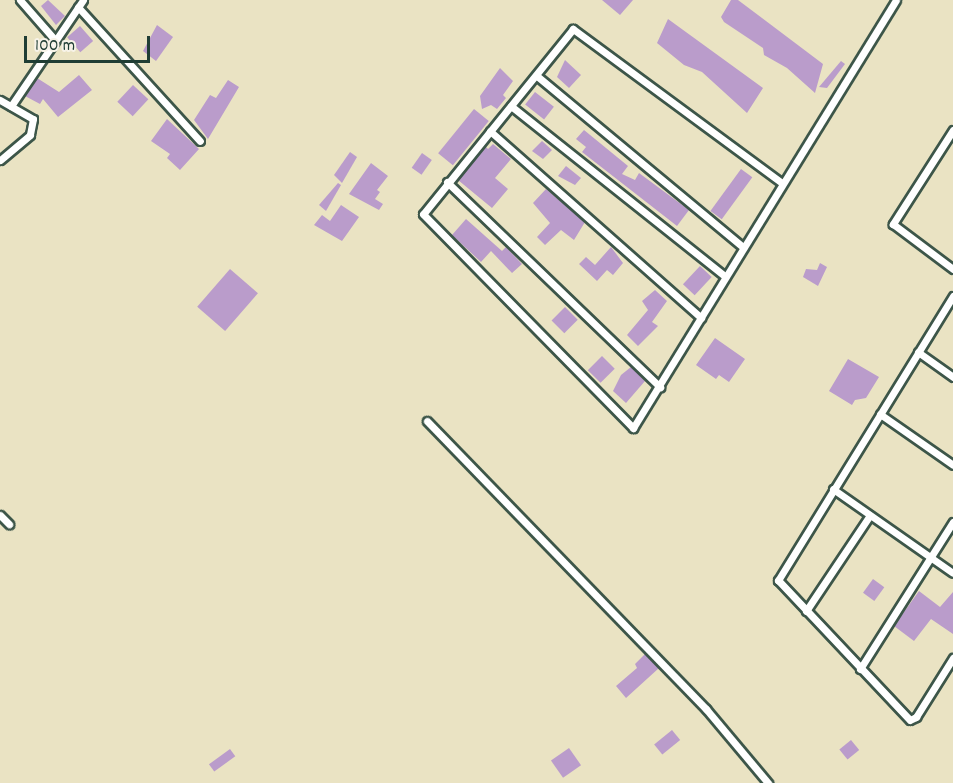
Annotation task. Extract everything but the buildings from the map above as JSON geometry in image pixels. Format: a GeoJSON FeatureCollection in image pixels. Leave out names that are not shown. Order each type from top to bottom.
{"type":"FeatureCollection","features":[{"type":"Feature","properties":{"kind":"street"},"geometry":{"type":"LineString","coordinates":[[20,0],[56,40]]}},
{"type":"Feature","properties":{"kind":"street"},"geometry":{"type":"LineString","coordinates":[[10,106],[83,0]]}},
{"type":"Feature","properties":{"kind":"street"},"geometry":{"type":"LineString","coordinates":[[782,183],[579,30],[573,29],[537,76],[424,209],[427,220],[630,428],[637,426],[742,247],[782,183],[896,0]]}},
{"type":"Feature","properties":{"kind":"street"},"geometry":{"type":"LineString","coordinates":[[78,7],[200,141]]}},
{"type":"Feature","properties":{"kind":"street"},"geometry":{"type":"LineString","coordinates":[[537,76],[742,247]]}},
{"type":"Feature","properties":{"kind":"street"},"geometry":{"type":"LineString","coordinates":[[0,100],[28,114],[33,128],[30,135],[0,160]]}},
{"type":"Feature","properties":{"kind":"street"},"geometry":{"type":"LineString","coordinates":[[511,106],[725,276]]}},
{"type":"Feature","properties":{"kind":"street"},"geometry":{"type":"LineString","coordinates":[[953,130],[893,224],[953,269]]}},
{"type":"Feature","properties":{"kind":"street"},"geometry":{"type":"LineString","coordinates":[[490,131],[701,318]]}},
{"type":"Feature","properties":{"kind":"street"},"geometry":{"type":"LineString","coordinates":[[447,182],[660,387]]}},
{"type":"Feature","properties":{"kind":"street"},"geometry":{"type":"LineString","coordinates":[[953,296],[778,580],[910,720],[916,717],[953,658]]}},
{"type":"Feature","properties":{"kind":"street"},"geometry":{"type":"LineString","coordinates":[[918,352],[953,377]]}},
{"type":"Feature","properties":{"kind":"street"},"geometry":{"type":"LineString","coordinates":[[880,414],[953,465]]}},
{"type":"Feature","properties":{"kind":"street"},"geometry":{"type":"LineString","coordinates":[[427,421],[706,709],[768,783]]}},
{"type":"Feature","properties":{"kind":"street"},"geometry":{"type":"LineString","coordinates":[[833,489],[953,573]]}},
{"type":"Feature","properties":{"kind":"street"},"geometry":{"type":"LineString","coordinates":[[0,515],[9,524]]}},
{"type":"Feature","properties":{"kind":"street"},"geometry":{"type":"LineString","coordinates":[[806,611],[870,515]]}},
{"type":"Feature","properties":{"kind":"street"},"geometry":{"type":"LineString","coordinates":[[860,669],[953,522]]}}]}
